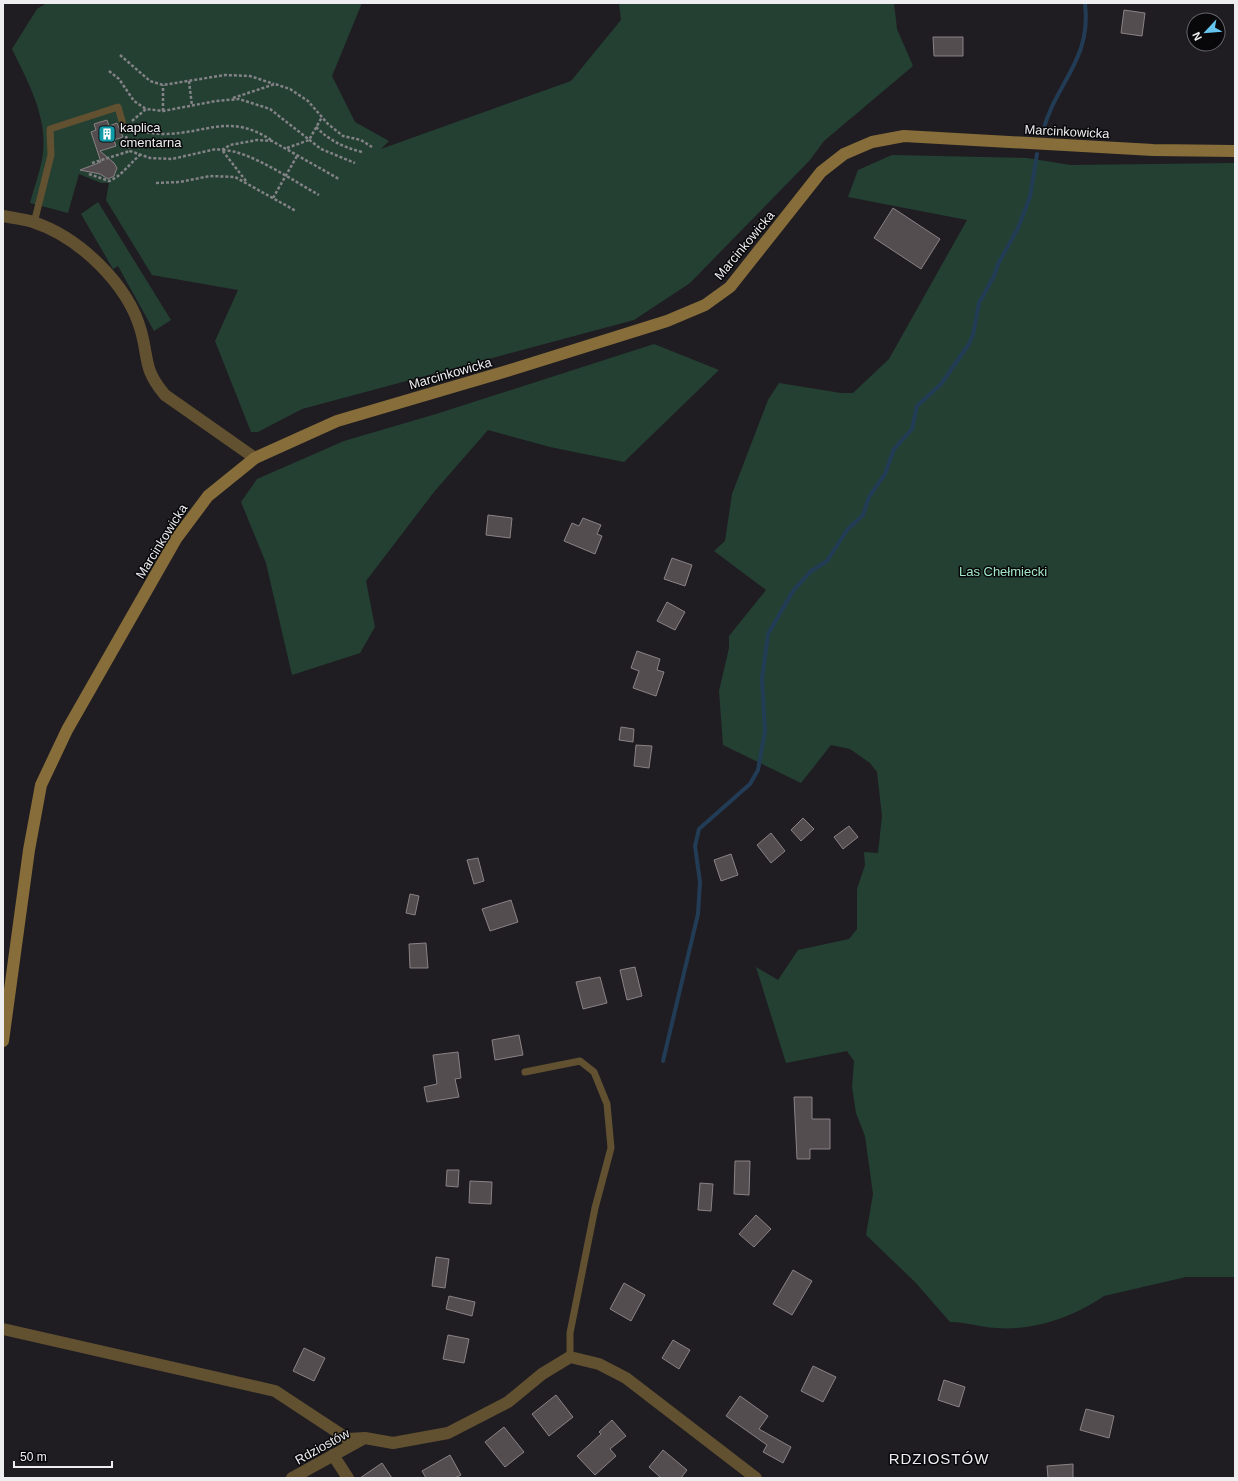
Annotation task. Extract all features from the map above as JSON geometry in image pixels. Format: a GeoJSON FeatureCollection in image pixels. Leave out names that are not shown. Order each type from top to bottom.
{"type":"FeatureCollection","features":[{"type":"Feature","properties":{"kind":"street","name":"Marcinkowicka"},"geometry":{"type":"LineString","coordinates":[[3,1040],[29,850],[42,785],[67,730],[176,539],[208,496],[255,458],[337,421],[667,322],[705,305],[730,286],[821,172],[844,154],[872,142],[904,136],[1152,150],[1235,151]]}},
{"type":"Feature","properties":{"kind":"street"},"geometry":{"type":"LineString","coordinates":[[3,216],[34,222],[73,243],[104,270],[117,284],[136,316],[141,332],[145,359],[151,376],[165,395],[255,458]]}},
{"type":"Feature","properties":{"kind":"street"},"geometry":{"type":"LineString","coordinates":[[3,1329],[274,1391],[348,1439],[365,1438],[393,1443],[448,1433],[508,1402],[542,1374],[570,1357],[599,1364],[626,1378],[756,1478]]}},
{"type":"Feature","properties":{"kind":"street","name":"Rdziostów"},"geometry":{"type":"LineString","coordinates":[[292,1478],[365,1438]]}},
{"type":"Feature","properties":{"kind":"street"},"geometry":{"type":"LineString","coordinates":[[333,1455],[348,1478]]}},
{"type":"Feature","properties":{"kind":"lane"},"geometry":{"type":"LineString","coordinates":[[34,222],[51,155],[50,129],[118,107],[124,128]]}},
{"type":"Feature","properties":{"kind":"lane"},"geometry":{"type":"LineString","coordinates":[[525,1072],[580,1061],[594,1072],[607,1104],[611,1148],[595,1208],[571,1325],[570,1357]]}},
{"type":"Feature","properties":{"kind":"path"},"geometry":{"type":"LineString","coordinates":[[120,55],[144,77],[163,85],[225,75],[250,76],[290,89],[308,101],[322,117],[343,136],[361,140],[372,147]]}},
{"type":"Feature","properties":{"kind":"path"},"geometry":{"type":"LineString","coordinates":[[109,71],[119,79],[134,101],[146,109],[163,111],[239,99],[270,109],[321,149],[355,163]]}},
{"type":"Feature","properties":{"kind":"path"},"geometry":{"type":"LineString","coordinates":[[189,81],[192,106]]}},
{"type":"Feature","properties":{"kind":"path"},"geometry":{"type":"LineString","coordinates":[[228,100],[275,84]]}},
{"type":"Feature","properties":{"kind":"path"},"geometry":{"type":"LineString","coordinates":[[163,85],[163,111]]}},
{"type":"Feature","properties":{"kind":"path"},"geometry":{"type":"LineString","coordinates":[[124,128],[146,109]]}},
{"type":"Feature","properties":{"kind":"path"},"geometry":{"type":"LineString","coordinates":[[286,148],[309,140],[322,117]]}},
{"type":"Feature","properties":{"kind":"path"},"geometry":{"type":"LineString","coordinates":[[124,128],[155,134],[167,134],[201,128],[225,126],[244,127],[260,133],[339,180]]}},
{"type":"Feature","properties":{"kind":"path"},"geometry":{"type":"LineString","coordinates":[[316,127],[328,138],[346,148],[362,152]]}},
{"type":"Feature","properties":{"kind":"path"},"geometry":{"type":"LineString","coordinates":[[124,128],[130,151]]}},
{"type":"Feature","properties":{"kind":"path"},"geometry":{"type":"LineString","coordinates":[[222,150],[230,145],[257,140],[272,141]]}},
{"type":"Feature","properties":{"kind":"path"},"geometry":{"type":"LineString","coordinates":[[222,150],[247,182]]}},
{"type":"Feature","properties":{"kind":"path"},"geometry":{"type":"LineString","coordinates":[[92,162],[130,151],[150,158],[172,159],[222,150],[231,150],[250,157],[319,195]]}},
{"type":"Feature","properties":{"kind":"path"},"geometry":{"type":"LineString","coordinates":[[89,174],[109,181],[119,177],[129,164],[141,155]]}},
{"type":"Feature","properties":{"kind":"path"},"geometry":{"type":"LineString","coordinates":[[274,198],[297,156]]}},
{"type":"Feature","properties":{"kind":"path"},"geometry":{"type":"LineString","coordinates":[[156,183],[180,182],[210,176],[235,177],[247,182],[296,211]]}},
{"type":"Feature","properties":{"kind":"green space"},"geometry":{"type":"Polygon","coordinates":[[[47,3],[362,3],[332,76],[355,122],[389,141],[381,149],[571,81],[621,20],[619,3],[894,3],[897,29],[913,66],[824,141],[810,160],[690,283],[634,320],[302,409],[258,432],[251,432],[215,341],[238,290],[152,275],[106,200],[109,183],[101,183],[79,174],[68,213],[30,203],[43,153],[42,125],[30,86],[12,49],[37,9],[47,3]]]}},
{"type":"Feature","properties":{"kind":"green space","name":"Las Chełmiecki"},"geometry":{"type":"Polygon","coordinates":[[[892,155],[1027,158],[1070,165],[1235,163],[1235,1277],[1186,1277],[1104,1296],[1092,1304],[1066,1316],[1039,1325],[1025,1327],[996,1328],[950,1322],[915,1282],[866,1235],[873,1194],[865,1136],[856,1113],[852,1087],[854,1061],[847,1051],[786,1063],[756,967],[778,980],[798,950],[849,939],[857,929],[857,889],[865,865],[864,852],[878,853],[882,816],[877,772],[870,763],[850,749],[831,745],[801,783],[723,745],[719,691],[729,648],[729,636],[766,590],[714,551],[725,541],[732,494],[768,400],[779,383],[841,393],[853,393],[889,359],[967,220],[848,197],[858,170],[892,155]]]}},
{"type":"Feature","properties":{"kind":"green space"},"geometry":{"type":"Polygon","coordinates":[[[98,202],[171,320],[154,331],[118,266],[113,269],[81,214],[98,202]]]}},
{"type":"Feature","properties":{"kind":"green space"},"geometry":{"type":"Polygon","coordinates":[[[654,344],[719,370],[624,462],[550,447],[488,430],[434,492],[366,581],[375,627],[360,653],[292,675],[266,563],[241,502],[257,479],[344,441],[436,414],[654,344]]]}},
{"type":"Feature","properties":{"kind":"building"},"geometry":{"type":"Polygon","coordinates":[[[1124,10],[1145,13],[1142,36],[1121,33],[1124,10]]]}},
{"type":"Feature","properties":{"kind":"building"},"geometry":{"type":"Polygon","coordinates":[[[933,37],[963,37],[963,56],[934,56],[933,37]]]}},
{"type":"Feature","properties":{"kind":"building"},"geometry":{"type":"Polygon","coordinates":[[[107,120],[109,126],[117,123],[123,137],[114,140],[116,146],[100,151],[114,163],[117,168],[114,176],[108,179],[100,174],[80,170],[101,162],[91,132],[96,130],[94,124],[107,120]]]}},
{"type":"Feature","properties":{"kind":"building"},"geometry":{"type":"Polygon","coordinates":[[[893,208],[940,239],[921,269],[874,238],[893,208]]]}},
{"type":"Feature","properties":{"kind":"building"},"geometry":{"type":"Polygon","coordinates":[[[488,515],[512,518],[510,538],[486,535],[488,515]]]}},
{"type":"Feature","properties":{"kind":"building"},"geometry":{"type":"Polygon","coordinates":[[[583,518],[601,525],[597,534],[602,536],[595,554],[564,541],[572,523],[579,526],[583,518]]]}},
{"type":"Feature","properties":{"kind":"building"},"geometry":{"type":"Polygon","coordinates":[[[672,558],[692,565],[685,586],[664,579],[672,558]]]}},
{"type":"Feature","properties":{"kind":"building"},"geometry":{"type":"Polygon","coordinates":[[[667,602],[685,612],[675,630],[657,621],[667,602]]]}},
{"type":"Feature","properties":{"kind":"building"},"geometry":{"type":"Polygon","coordinates":[[[637,651],[660,659],[657,670],[664,672],[656,696],[633,688],[639,671],[631,668],[637,651]]]}},
{"type":"Feature","properties":{"kind":"building"},"geometry":{"type":"Polygon","coordinates":[[[621,727],[634,729],[633,742],[619,740],[621,727]]]}},
{"type":"Feature","properties":{"kind":"building"},"geometry":{"type":"Polygon","coordinates":[[[636,745],[652,746],[649,768],[634,766],[636,745]]]}},
{"type":"Feature","properties":{"kind":"building"},"geometry":{"type":"Polygon","coordinates":[[[803,818],[814,829],[801,841],[791,830],[803,818]]]}},
{"type":"Feature","properties":{"kind":"building"},"geometry":{"type":"Polygon","coordinates":[[[849,826],[858,837],[843,849],[834,837],[849,826]]]}},
{"type":"Feature","properties":{"kind":"building"},"geometry":{"type":"Polygon","coordinates":[[[771,833],[785,851],[771,863],[757,845],[771,833]]]}},
{"type":"Feature","properties":{"kind":"building"},"geometry":{"type":"Polygon","coordinates":[[[731,854],[738,875],[721,881],[714,860],[731,854]]]}},
{"type":"Feature","properties":{"kind":"building"},"geometry":{"type":"Polygon","coordinates":[[[478,858],[484,881],[474,884],[467,860],[478,858]]]}},
{"type":"Feature","properties":{"kind":"building"},"geometry":{"type":"Polygon","coordinates":[[[410,894],[419,896],[415,915],[406,913],[410,894]]]}},
{"type":"Feature","properties":{"kind":"building"},"geometry":{"type":"Polygon","coordinates":[[[511,900],[518,922],[490,931],[482,909],[511,900]]]}},
{"type":"Feature","properties":{"kind":"building"},"geometry":{"type":"Polygon","coordinates":[[[426,943],[428,968],[410,968],[409,944],[426,943]]]}},
{"type":"Feature","properties":{"kind":"building"},"geometry":{"type":"Polygon","coordinates":[[[635,967],[642,996],[627,1000],[620,970],[635,967]]]}},
{"type":"Feature","properties":{"kind":"building"},"geometry":{"type":"Polygon","coordinates":[[[600,977],[607,1003],[583,1009],[576,982],[600,977]]]}},
{"type":"Feature","properties":{"kind":"building"},"geometry":{"type":"Polygon","coordinates":[[[519,1035],[523,1055],[495,1060],[492,1040],[519,1035]]]}},
{"type":"Feature","properties":{"kind":"building"},"geometry":{"type":"Polygon","coordinates":[[[458,1052],[461,1078],[455,1079],[459,1097],[427,1102],[424,1087],[437,1084],[433,1055],[458,1052]]]}},
{"type":"Feature","properties":{"kind":"building"},"geometry":{"type":"Polygon","coordinates":[[[794,1097],[812,1097],[812,1119],[830,1119],[830,1149],[810,1149],[810,1159],[797,1159],[794,1097]]]}},
{"type":"Feature","properties":{"kind":"building"},"geometry":{"type":"Polygon","coordinates":[[[735,1161],[750,1161],[749,1195],[734,1194],[735,1161]]]}},
{"type":"Feature","properties":{"kind":"building"},"geometry":{"type":"Polygon","coordinates":[[[447,1170],[459,1170],[458,1187],[446,1186],[447,1170]]]}},
{"type":"Feature","properties":{"kind":"building"},"geometry":{"type":"Polygon","coordinates":[[[470,1181],[492,1182],[491,1204],[469,1203],[470,1181]]]}},
{"type":"Feature","properties":{"kind":"building"},"geometry":{"type":"Polygon","coordinates":[[[700,1183],[713,1184],[711,1211],[698,1210],[700,1183]]]}},
{"type":"Feature","properties":{"kind":"building"},"geometry":{"type":"Polygon","coordinates":[[[756,1215],[771,1229],[754,1247],[739,1234],[756,1215]]]}},
{"type":"Feature","properties":{"kind":"building"},"geometry":{"type":"Polygon","coordinates":[[[436,1257],[449,1259],[445,1288],[432,1286],[436,1257]]]}},
{"type":"Feature","properties":{"kind":"building"},"geometry":{"type":"Polygon","coordinates":[[[793,1270],[812,1281],[792,1315],[773,1304],[793,1270]]]}},
{"type":"Feature","properties":{"kind":"building"},"geometry":{"type":"Polygon","coordinates":[[[624,1283],[645,1295],[631,1321],[610,1309],[624,1283]]]}},
{"type":"Feature","properties":{"kind":"building"},"geometry":{"type":"Polygon","coordinates":[[[449,1296],[475,1302],[472,1316],[446,1309],[449,1296]]]}},
{"type":"Feature","properties":{"kind":"building"},"geometry":{"type":"Polygon","coordinates":[[[448,1335],[469,1339],[464,1363],[443,1359],[448,1335]]]}},
{"type":"Feature","properties":{"kind":"building"},"geometry":{"type":"Polygon","coordinates":[[[673,1340],[690,1350],[679,1369],[662,1358],[673,1340]]]}},
{"type":"Feature","properties":{"kind":"building"},"geometry":{"type":"Polygon","coordinates":[[[304,1348],[325,1358],[314,1381],[293,1371],[304,1348]]]}},
{"type":"Feature","properties":{"kind":"building"},"geometry":{"type":"Polygon","coordinates":[[[813,1366],[836,1377],[823,1402],[801,1391],[813,1366]]]}},
{"type":"Feature","properties":{"kind":"building"},"geometry":{"type":"Polygon","coordinates":[[[944,1380],[965,1387],[959,1407],[938,1400],[944,1380]]]}},
{"type":"Feature","properties":{"kind":"building"},"geometry":{"type":"Polygon","coordinates":[[[556,1395],[573,1417],[549,1436],[532,1414],[556,1395]]]}},
{"type":"Feature","properties":{"kind":"building"},"geometry":{"type":"Polygon","coordinates":[[[740,1396],[768,1416],[759,1429],[791,1447],[783,1463],[763,1452],[767,1445],[726,1416],[740,1396]]]}},
{"type":"Feature","properties":{"kind":"building"},"geometry":{"type":"Polygon","coordinates":[[[1086,1409],[1114,1416],[1109,1438],[1080,1430],[1086,1409]]]}},
{"type":"Feature","properties":{"kind":"building"},"geometry":{"type":"Polygon","coordinates":[[[612,1420],[626,1436],[610,1449],[616,1456],[595,1475],[577,1456],[601,1434],[599,1432],[612,1420]]]}},
{"type":"Feature","properties":{"kind":"building"},"geometry":{"type":"Polygon","coordinates":[[[504,1427],[524,1452],[505,1467],[485,1442],[504,1427]]]}},
{"type":"Feature","properties":{"kind":"building"},"geometry":{"type":"Polygon","coordinates":[[[663,1450],[687,1470],[681,1478],[661,1478],[649,1467],[663,1450]]]}},
{"type":"Feature","properties":{"kind":"building"},"geometry":{"type":"Polygon","coordinates":[[[450,1455],[461,1475],[455,1478],[426,1478],[422,1471],[450,1455]]]}},
{"type":"Feature","properties":{"kind":"building"},"geometry":{"type":"Polygon","coordinates":[[[382,1463],[392,1478],[360,1478],[382,1463]]]}},
{"type":"Feature","properties":{"kind":"building"},"geometry":{"type":"Polygon","coordinates":[[[1073,1464],[1073,1478],[1048,1478],[1047,1466],[1073,1464]]]}},
{"type":"Feature","properties":{"kind":"waterway"},"geometry":{"type":"LineString","coordinates":[[1043,131],[1056,98],[1078,56],[1086,23],[1085,3]]}},
{"type":"Feature","properties":{"kind":"waterway"},"geometry":{"type":"LineString","coordinates":[[663,1061],[698,914],[700,882],[695,846],[699,829],[750,784],[758,770],[765,731],[762,679],[768,634],[793,591],[811,571],[827,561],[847,530],[863,515],[869,497],[885,474],[894,449],[912,429],[917,406],[941,384],[969,344],[973,335],[979,303],[1018,228],[1030,197],[1037,154]]}},
{"type":"Feature","properties":{"kind":"place","name":"kaplica cmentarna"},"geometry":{"type":"Point","coordinates":[107,134]}},
{"type":"Feature","properties":{"kind":"district","name":"RDZIOSTÓW"},"geometry":{"type":"Point","coordinates":[939,1459]}}]}
